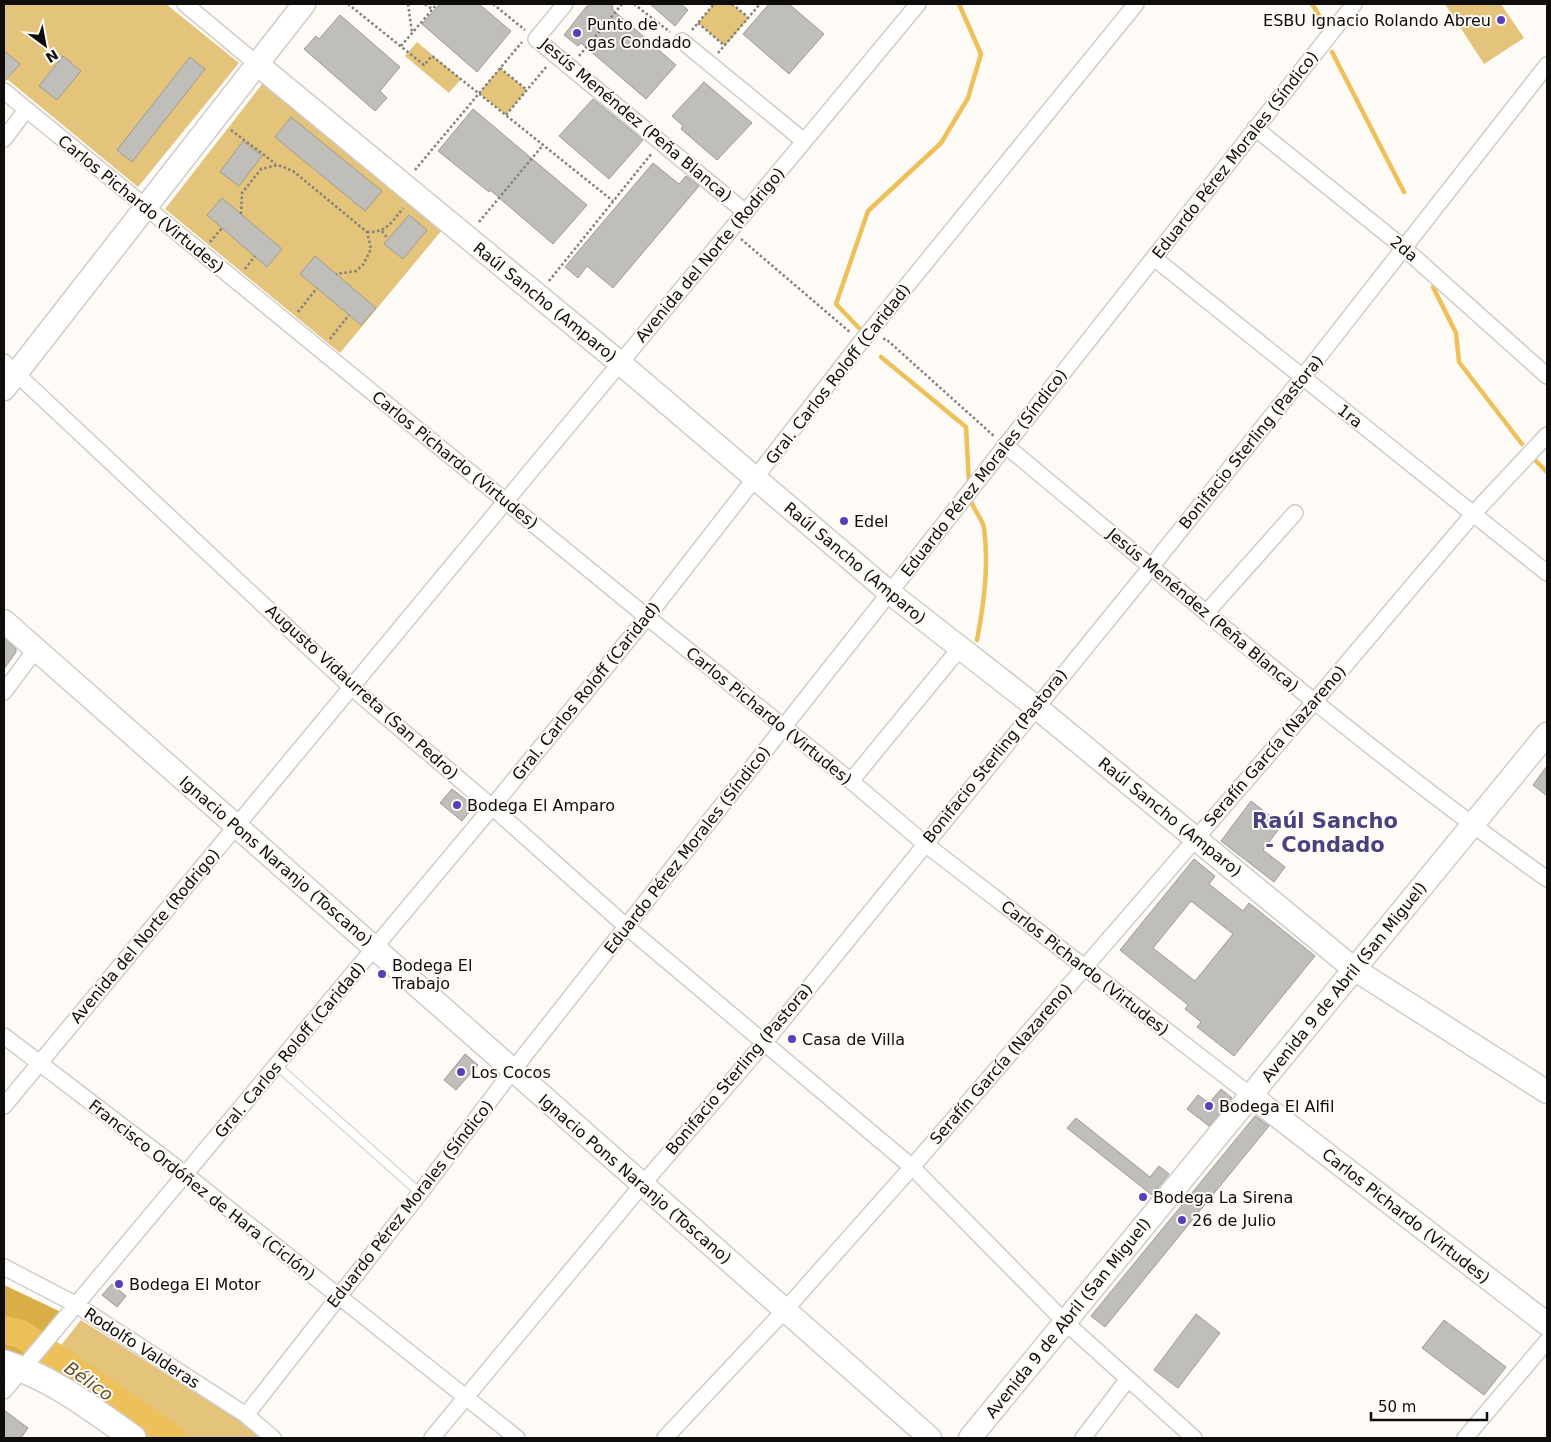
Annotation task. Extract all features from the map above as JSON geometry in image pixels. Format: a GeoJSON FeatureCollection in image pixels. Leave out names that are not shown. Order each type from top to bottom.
{"type":"FeatureCollection","features":[{"type":"Feature","properties":{"kind":"main road"},"geometry":{"type":"LineString","coordinates":[[18,1364],[60,1386],[133,1438]]}},
{"type":"Feature","properties":{"kind":"street","name":"Raúl Sancho (Amparo)"},"geometry":{"type":"LineString","coordinates":[[185,4],[620,363],[890,593],[1036,707],[1354,969],[1547,1092]]}},
{"type":"Feature","properties":{"kind":"street"},"geometry":{"type":"LineString","coordinates":[[8,374],[144,208],[304,4]]}},
{"type":"Feature","properties":{"kind":"street","name":"Jesús Menéndez (Peña Blanca)"},"geometry":{"type":"LineString","coordinates":[[566,4],[533,36],[745,212]]}},
{"type":"Feature","properties":{"kind":"street","name":"Avenida del Norte (Rodrigo)"},"geometry":{"type":"LineString","coordinates":[[4,1106],[918,4]]}},
{"type":"Feature","properties":{"kind":"street","name":"Gral. Carlos Roloff (Caridad)"},"geometry":{"type":"LineString","coordinates":[[4,1391],[18,1364],[75,1304],[277,1066],[492,807],[646,618],[862,342],[1136,4]]}},
{"type":"Feature","properties":{"kind":"street","name":"Eduardo Pérez Morales (Síndico)"},"geometry":{"type":"LineString","coordinates":[[246,1415],[420,1194],[513,1070],[1354,4]]}},
{"type":"Feature","properties":{"kind":"street"},"geometry":{"type":"LineString","coordinates":[[682,42],[804,141]]}},
{"type":"Feature","properties":{"kind":"street","name":"Bonifacio Sterling (Pastora)"},"geometry":{"type":"LineString","coordinates":[[432,1438],[642,1184],[764,1043],[924,843],[1151,567],[1547,65]]}},
{"type":"Feature","properties":{"kind":"street","name":"Carlos Pichardo (Virtudes)"},"geometry":{"type":"LineString","coordinates":[[4,91],[144,208],[506,500],[646,618],[851,781],[924,843],[1547,1324]]}},
{"type":"Feature","properties":{"kind":"street"},"geometry":{"type":"LineString","coordinates":[[4,139],[26,110]]}},
{"type":"Feature","properties":{"kind":"street","name":"2da"},"geometry":{"type":"LineString","coordinates":[[1255,128],[1404,248],[1547,376]]}},
{"type":"Feature","properties":{"kind":"street","name":"1ra"},"geometry":{"type":"LineString","coordinates":[[1154,258],[1547,573]]}},
{"type":"Feature","properties":{"kind":"street","name":"Augusto Vidaurreta (San Pedro)"},"geometry":{"type":"LineString","coordinates":[[8,374],[351,687],[492,807],[627,927],[912,1168],[1066,1323],[1194,1438]]}},
{"type":"Feature","properties":{"kind":"street","name":"Serafín García (Nazareno)"},"geometry":{"type":"LineString","coordinates":[[665,1438],[785,1310],[912,1168],[1195,837],[1314,702],[1474,513],[1547,435]]}},
{"type":"Feature","properties":{"kind":"street","name":"Jesús Menéndez (Peña Blanca)"},"geometry":{"type":"LineString","coordinates":[[1005,446],[1314,702],[1472,826],[1547,879]]}},
{"type":"Feature","properties":{"kind":"street"},"geometry":{"type":"LineString","coordinates":[[1206,613],[1295,513]]}},
{"type":"Feature","properties":{"kind":"street","name":"Ignacio Pons Naranjo (Toscano)"},"geometry":{"type":"LineString","coordinates":[[4,621],[930,1438]]}},
{"type":"Feature","properties":{"kind":"street"},"geometry":{"type":"LineString","coordinates":[[851,781],[960,648]]}},
{"type":"Feature","properties":{"kind":"street"},"geometry":{"type":"LineString","coordinates":[[4,692],[36,650]]}},
{"type":"Feature","properties":{"kind":"street","name":"Avenida 9 de Abril (San Miguel)"},"geometry":{"type":"LineString","coordinates":[[970,1438],[1547,734]]}},
{"type":"Feature","properties":{"kind":"street","name":"Francisco Ordóñez de Hara (Ciclón)"},"geometry":{"type":"LineString","coordinates":[[4,1036],[185,1174],[517,1438]]}},
{"type":"Feature","properties":{"kind":"street","name":"Rodolfo Valderas"},"geometry":{"type":"LineString","coordinates":[[4,1267],[75,1304],[246,1415],[274,1438]]}},
{"type":"Feature","properties":{"kind":"street"},"geometry":{"type":"LineString","coordinates":[[1465,1438],[1547,1340]]}},
{"type":"Feature","properties":{"kind":"street"},"geometry":{"type":"LineString","coordinates":[[1083,1438],[1128,1379]]}},
{"type":"Feature","properties":{"kind":"lane"},"geometry":{"type":"LineString","coordinates":[[277,1066],[420,1194]]}},
{"type":"Feature","properties":{"kind":"path"},"geometry":{"type":"LineString","coordinates":[[348,4],[424,65],[432,56],[613,201]]}},
{"type":"Feature","properties":{"kind":"path"},"geometry":{"type":"LineString","coordinates":[[408,4],[412,32]]}},
{"type":"Feature","properties":{"kind":"path"},"geometry":{"type":"LineString","coordinates":[[424,4],[432,10]]}},
{"type":"Feature","properties":{"kind":"path"},"geometry":{"type":"LineString","coordinates":[[401,46],[437,4]]}},
{"type":"Feature","properties":{"kind":"path"},"geometry":{"type":"LineString","coordinates":[[215,118],[278,165],[293,171],[368,232],[382,232],[389,226],[409,189],[479,94],[500,68],[533,36],[493,4]]}},
{"type":"Feature","properties":{"kind":"path"},"geometry":{"type":"LineString","coordinates":[[570,67],[622,4]]}},
{"type":"Feature","properties":{"kind":"path"},"geometry":{"type":"LineString","coordinates":[[634,4],[682,42],[714,4]]}},
{"type":"Feature","properties":{"kind":"path"},"geometry":{"type":"LineString","coordinates":[[732,4],[748,18]]}},
{"type":"Feature","properties":{"kind":"path"},"geometry":{"type":"LineString","coordinates":[[710,64],[760,4]]}},
{"type":"Feature","properties":{"kind":"path"},"geometry":{"type":"LineString","coordinates":[[698,23],[725,46]]}},
{"type":"Feature","properties":{"kind":"path"},"geometry":{"type":"LineString","coordinates":[[506,116],[556,56]]}},
{"type":"Feature","properties":{"kind":"path"},"geometry":{"type":"LineString","coordinates":[[500,68],[528,90]]}},
{"type":"Feature","properties":{"kind":"path"},"geometry":{"type":"LineString","coordinates":[[537,295],[661,142]]}},
{"type":"Feature","properties":{"kind":"path"},"geometry":{"type":"LineString","coordinates":[[466,237],[543,145]]}},
{"type":"Feature","properties":{"kind":"path"},"geometry":{"type":"LineString","coordinates":[[241,214],[242,193],[261,169],[278,165]]}},
{"type":"Feature","properties":{"kind":"path"},"geometry":{"type":"LineString","coordinates":[[336,274],[356,270],[363,265],[371,249],[368,232]]}},
{"type":"Feature","properties":{"kind":"path"},"geometry":{"type":"LineString","coordinates":[[382,232],[388,239]]}},
{"type":"Feature","properties":{"kind":"path"},"geometry":{"type":"LineString","coordinates":[[288,324],[317,288]]}},
{"type":"Feature","properties":{"kind":"path"},"geometry":{"type":"LineString","coordinates":[[321,350],[349,315]]}},
{"type":"Feature","properties":{"kind":"shaded area"},"geometry":{"type":"Polygon","coordinates":[[[4,4],[166,4],[239,63],[138,187],[7,79],[19,64],[4,51],[4,4]]]}},
{"type":"Feature","properties":{"kind":"shaded area"},"geometry":{"type":"Polygon","coordinates":[[[714,4],[732,4],[749,18],[725,46],[698,23],[714,4]]]}},
{"type":"Feature","properties":{"kind":"shaded area","name":"ESBU Ignacio Rolando Abreu"},"geometry":{"type":"Polygon","coordinates":[[[1445,4],[1501,4],[1524,38],[1484,64],[1445,4]]]}},
{"type":"Feature","properties":{"kind":"shaded area"},"geometry":{"type":"Polygon","coordinates":[[[417,42],[461,79],[449,93],[405,56],[417,42]]]}},
{"type":"Feature","properties":{"kind":"shaded area"},"geometry":{"type":"Polygon","coordinates":[[[500,68],[527,90],[506,115],[479,93],[500,68]]]}},
{"type":"Feature","properties":{"kind":"shaded area"},"geometry":{"type":"Polygon","coordinates":[[[263,83],[442,230],[340,353],[165,209],[263,83]]]}},
{"type":"Feature","properties":{"kind":"shaded area"},"geometry":{"type":"Polygon","coordinates":[[[4,1285],[59,1311],[21,1359],[4,1354],[4,1285]]]}},
{"type":"Feature","properties":{"kind":"shaded area"},"geometry":{"type":"Polygon","coordinates":[[[81,1320],[237,1419],[260,1438],[155,1438],[90,1391],[43,1368],[81,1320]]]}},
{"type":"Feature","properties":{"kind":"building"},"geometry":{"type":"Polygon","coordinates":[[[440,4],[479,4],[511,31],[477,72],[422,24],[440,4]]]}},
{"type":"Feature","properties":{"kind":"building"},"geometry":{"type":"Polygon","coordinates":[[[592,4],[612,4],[613,10],[676,65],[646,99],[581,43],[578,46],[564,35],[586,7],[592,4]]]}},
{"type":"Feature","properties":{"kind":"building"},"geometry":{"type":"Polygon","coordinates":[[[650,4],[681,4],[688,10],[675,26],[650,4]]]}},
{"type":"Feature","properties":{"kind":"building"},"geometry":{"type":"Polygon","coordinates":[[[769,4],[789,4],[824,34],[789,74],[743,34],[769,4]]]}},
{"type":"Feature","properties":{"kind":"building"},"geometry":{"type":"Polygon","coordinates":[[[340,15],[400,67],[380,91],[387,98],[375,111],[304,49],[316,36],[319,39],[340,15]]]}},
{"type":"Feature","properties":{"kind":"building"},"geometry":{"type":"Polygon","coordinates":[[[4,51],[20,64],[4,82],[4,51]]]}},
{"type":"Feature","properties":{"kind":"building"},"geometry":{"type":"Polygon","coordinates":[[[63,56],[81,71],[57,100],[39,86],[63,56]]]}},
{"type":"Feature","properties":{"kind":"building"},"geometry":{"type":"Polygon","coordinates":[[[190,57],[205,69],[132,162],[117,150],[190,57]]]}},
{"type":"Feature","properties":{"kind":"building"},"geometry":{"type":"Polygon","coordinates":[[[704,82],[752,123],[717,160],[681,129],[683,126],[672,116],[704,82]]]}},
{"type":"Feature","properties":{"kind":"building"},"geometry":{"type":"Polygon","coordinates":[[[593,99],[643,140],[609,179],[559,136],[593,99]]]}},
{"type":"Feature","properties":{"kind":"building"},"geometry":{"type":"Polygon","coordinates":[[[473,109],[587,205],[553,244],[490,190],[489,192],[438,151],[473,109]]]}},
{"type":"Feature","properties":{"kind":"building"},"geometry":{"type":"Polygon","coordinates":[[[291,117],[382,191],[365,211],[275,137],[291,117]]]}},
{"type":"Feature","properties":{"kind":"building"},"geometry":{"type":"Polygon","coordinates":[[[243,141],[262,156],[239,186],[220,172],[243,141]]]}},
{"type":"Feature","properties":{"kind":"building"},"geometry":{"type":"Polygon","coordinates":[[[653,163],[679,184],[686,176],[699,186],[613,288],[587,266],[578,278],[565,267],[653,163]]]}},
{"type":"Feature","properties":{"kind":"building"},"geometry":{"type":"Polygon","coordinates":[[[222,198],[282,249],[267,267],[207,215],[222,198]]]}},
{"type":"Feature","properties":{"kind":"building"},"geometry":{"type":"Polygon","coordinates":[[[409,215],[427,230],[403,259],[384,244],[409,215]]]}},
{"type":"Feature","properties":{"kind":"building"},"geometry":{"type":"Polygon","coordinates":[[[315,256],[376,308],[361,325],[300,274],[315,256]]]}},
{"type":"Feature","properties":{"kind":"building"},"geometry":{"type":"Polygon","coordinates":[[[4,638],[16,649],[16,652],[4,669],[4,638]]]}},
{"type":"Feature","properties":{"kind":"building"},"geometry":{"type":"Polygon","coordinates":[[[1547,766],[1547,796],[1533,785],[1547,766]]]}},
{"type":"Feature","properties":{"kind":"building","name":"Bodega El Amparo"},"geometry":{"type":"Polygon","coordinates":[[[452,789],[474,806],[462,821],[440,803],[452,789]]]}},
{"type":"Feature","properties":{"kind":"building"},"geometry":{"type":"Polygon","coordinates":[[[1251,801],[1282,825],[1263,850],[1285,867],[1274,882],[1221,841],[1251,801]]]}},
{"type":"Feature","properties":{"kind":"building"},"geometry":{"type":"Polygon","coordinates":[[[1194,859],[1215,876],[1209,884],[1243,911],[1249,903],[1315,956],[1234,1056],[1197,1027],[1201,1022],[1185,1009],[1188,1005],[1120,950],[1194,859]],[[1191,901],[1153,948],[1195,981],[1233,934],[1191,901]]]}},
{"type":"Feature","properties":{"kind":"building","name":"Los Cocos"},"geometry":{"type":"Polygon","coordinates":[[[465,1054],[478,1065],[456,1090],[444,1080],[465,1054]]]}},
{"type":"Feature","properties":{"kind":"building","name":"Bodega El Alfil"},"geometry":{"type":"Polygon","coordinates":[[[1221,1089],[1232,1098],[1209,1126],[1187,1109],[1198,1095],[1209,1103],[1221,1089]]]}},
{"type":"Feature","properties":{"kind":"building","name":"26 de Julio"},"geometry":{"type":"Polygon","coordinates":[[[1255,1116],[1269,1126],[1105,1327],[1091,1316],[1255,1116]]]}},
{"type":"Feature","properties":{"kind":"building"},"geometry":{"type":"Polygon","coordinates":[[[1076,1118],[1150,1177],[1159,1166],[1169,1174],[1152,1195],[1067,1128],[1076,1118]]]}},
{"type":"Feature","properties":{"kind":"building"},"geometry":{"type":"Polygon","coordinates":[[[112,1284],[126,1296],[117,1307],[102,1295],[112,1284]]]}},
{"type":"Feature","properties":{"kind":"building"},"geometry":{"type":"Polygon","coordinates":[[[1196,1314],[1220,1333],[1178,1388],[1154,1370],[1196,1314]]]}},
{"type":"Feature","properties":{"kind":"building"},"geometry":{"type":"Polygon","coordinates":[[[1444,1320],[1506,1367],[1484,1395],[1422,1348],[1444,1320]]]}},
{"type":"Feature","properties":{"kind":"building"},"geometry":{"type":"Polygon","coordinates":[[[4,1410],[28,1428],[21,1438],[4,1438],[4,1410]]]}},
{"type":"Feature","properties":{"kind":"waterway"},"geometry":{"type":"LineString","coordinates":[[860,329],[836,304],[868,211],[941,143],[968,98],[981,54],[959,4]]}},
{"type":"Feature","properties":{"kind":"waterway"},"geometry":{"type":"LineString","coordinates":[[1312,4],[1325,25]]}},
{"type":"Feature","properties":{"kind":"waterway"},"geometry":{"type":"LineString","coordinates":[[1332,52],[1404,192]]}},
{"type":"Feature","properties":{"kind":"waterway"},"geometry":{"type":"LineString","coordinates":[[1433,287],[1456,333],[1459,362],[1522,444]]}},
{"type":"Feature","properties":{"kind":"waterway"},"geometry":{"type":"LineString","coordinates":[[881,357],[966,427],[969,484]]}},
{"type":"Feature","properties":{"kind":"waterway"},"geometry":{"type":"LineString","coordinates":[[1535,460],[1547,472]]}},
{"type":"Feature","properties":{"kind":"waterway"},"geometry":{"type":"LineString","coordinates":[[970,496],[972,505],[983,524],[986,556],[985,584],[977,640]]}},
{"type":"Feature","properties":{"kind":"waterway","name":"Bélico"},"geometry":{"type":"LineString","coordinates":[[4,1330],[21,1334],[172,1438]]}},
{"type":"Feature","properties":{"kind":"place","name":"ESBU Ignacio Rolando Abreu"},"geometry":{"type":"Point","coordinates":[1501,20]}},
{"type":"Feature","properties":{"kind":"place","name":"Punto de gas Condado"},"geometry":{"type":"Point","coordinates":[577,33]}},
{"type":"Feature","properties":{"kind":"place","name":"Edel"},"geometry":{"type":"Point","coordinates":[844,521]}},
{"type":"Feature","properties":{"kind":"place","name":"Bodega El Amparo"},"geometry":{"type":"Point","coordinates":[457,805]}},
{"type":"Feature","properties":{"kind":"place","name":"Bodega El Trabajo"},"geometry":{"type":"Point","coordinates":[382,974]}},
{"type":"Feature","properties":{"kind":"place","name":"Casa de Villa"},"geometry":{"type":"Point","coordinates":[792,1039]}},
{"type":"Feature","properties":{"kind":"place","name":"Los Cocos"},"geometry":{"type":"Point","coordinates":[461,1072]}},
{"type":"Feature","properties":{"kind":"place","name":"Bodega El Alfil"},"geometry":{"type":"Point","coordinates":[1209,1106]}},
{"type":"Feature","properties":{"kind":"place","name":"Bodega La Sirena"},"geometry":{"type":"Point","coordinates":[1143,1197]}},
{"type":"Feature","properties":{"kind":"place","name":"26 de Julio"},"geometry":{"type":"Point","coordinates":[1182,1220]}},
{"type":"Feature","properties":{"kind":"place","name":"Bodega El Motor"},"geometry":{"type":"Point","coordinates":[119,1284]}},
{"type":"Feature","properties":{"kind":"district","name":"Raúl Sancho - Condado"},"geometry":{"type":"Point","coordinates":[1325,833]}}]}
